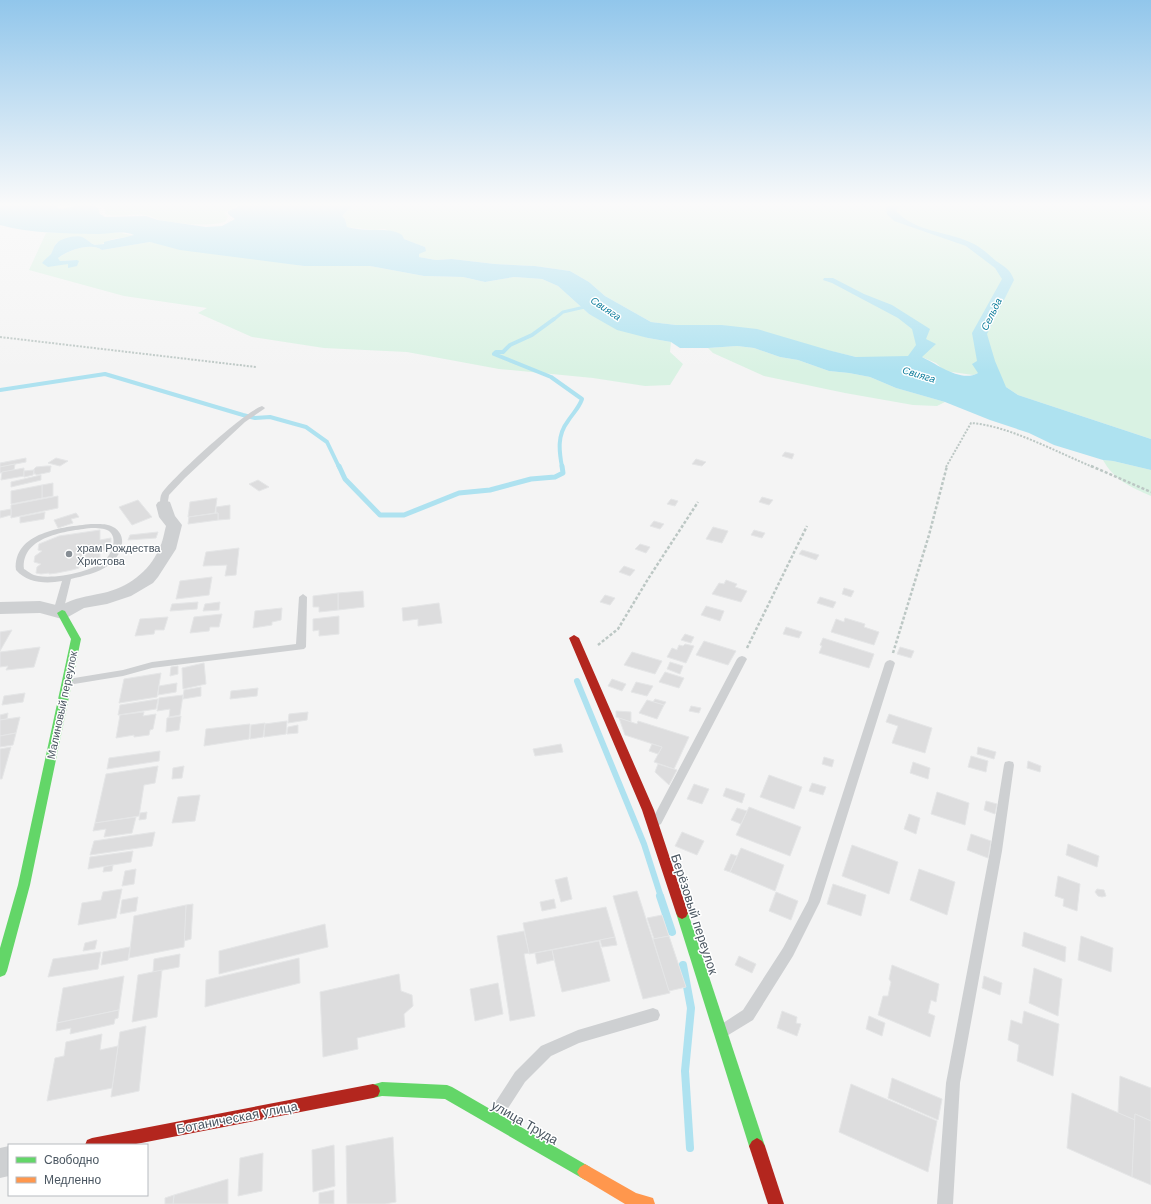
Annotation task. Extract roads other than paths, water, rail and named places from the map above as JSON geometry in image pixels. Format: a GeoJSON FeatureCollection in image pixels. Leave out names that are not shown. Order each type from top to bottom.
{"type":"FeatureCollection","features":[{"type":"Feature","properties":{"kind":"street"},"geometry":{"type":"LineString","coordinates":[[0,608],[40,607],[60,612],[79,604],[107,598],[125,592],[146,579],[152,573],[168,549],[174,525],[167,517],[164,505]]}},
{"type":"Feature","properties":{"kind":"street","name":"Малиновый переулок"},"geometry":{"type":"LineString","coordinates":[[0,971],[24,885],[76,639],[60,612]]}},
{"type":"Feature","properties":{"kind":"street","name":"Берёзовый переулок"},"geometry":{"type":"LineString","coordinates":[[574,638],[648,810],[776,1204]]}},
{"type":"Feature","properties":{"kind":"street","name":"улица Труда"},"geometry":{"type":"LineString","coordinates":[[382,1089],[446,1092],[633,1200],[647,1204]]}},
{"type":"Feature","properties":{"kind":"street","name":"Ботаническая улица"},"geometry":{"type":"LineString","coordinates":[[97,1144],[382,1089]]}},
{"type":"Feature","properties":{"kind":"lane"},"geometry":{"type":"LineString","coordinates":[[164,505],[165,495],[170,489],[243,421],[262,408]]}},
{"type":"Feature","properties":{"kind":"lane"},"geometry":{"type":"LineString","coordinates":[[92,526],[107,527],[116,533],[119,542],[116,552],[106,563],[85,573],[67,577],[45,580],[29,577],[20,570],[20,560],[26,548],[38,539],[53,533],[74,528],[92,526]]}},
{"type":"Feature","properties":{"kind":"lane"},"geometry":{"type":"LineString","coordinates":[[60,612],[67,577]]}},
{"type":"Feature","properties":{"kind":"lane"},"geometry":{"type":"LineString","coordinates":[[67,682],[123,673],[179,661],[301,647],[303,597]]}},
{"type":"Feature","properties":{"kind":"lane"},"geometry":{"type":"LineString","coordinates":[[653,827],[742,659]]}},
{"type":"Feature","properties":{"kind":"lane"},"geometry":{"type":"LineString","coordinates":[[720,1033],[748,1015],[788,952],[814,902],[890,663]]}},
{"type":"Feature","properties":{"kind":"lane"},"geometry":{"type":"LineString","coordinates":[[945,1204],[953,1082],[996,851],[1009,765]]}},
{"type":"Feature","properties":{"kind":"lane"},"geometry":{"type":"LineString","coordinates":[[492,1118],[520,1077],[546,1051],[578,1037],[653,1015]]}},
{"type":"Feature","properties":{"kind":"water"},"geometry":{"type":"Polygon","coordinates":[[[59,259],[60,261],[79,261],[77,266],[68,268],[68,264],[48,267],[42,263],[45,260],[59,259]]]}},
{"type":"Feature","properties":{"kind":"water"},"geometry":{"type":"Polygon","coordinates":[[[251,259],[454,259],[495,264],[535,266],[570,271],[589,282],[605,296],[651,322],[676,325],[722,325],[757,329],[856,357],[908,356],[916,345],[912,329],[898,318],[832,283],[823,280],[824,278],[833,278],[864,294],[892,305],[930,329],[926,339],[936,344],[922,357],[942,368],[964,376],[978,373],[972,364],[977,361],[972,333],[1002,279],[995,268],[983,259],[994,259],[1011,273],[1014,280],[987,334],[995,361],[1006,387],[1018,395],[1151,439],[1151,470],[1103,460],[1054,445],[1029,433],[990,420],[945,402],[896,388],[870,377],[829,371],[798,360],[780,357],[754,348],[737,346],[680,348],[671,342],[617,330],[589,314],[558,286],[542,279],[514,277],[485,282],[463,277],[424,276],[370,266],[304,266],[251,259]]]}},
{"type":"Feature","properties":{"kind":"waterway","name":"Свияга"},"geometry":{"type":"LineString","coordinates":[[553,320],[563,312],[589,306]]}},
{"type":"Feature","properties":{"kind":"waterway"},"geometry":{"type":"LineString","coordinates":[[554,319],[532,335],[510,345],[503,352],[496,352],[494,354],[551,377],[582,399],[564,426],[560,437],[562,467]]}},
{"type":"Feature","properties":{"kind":"waterway"},"geometry":{"type":"LineString","coordinates":[[0,390],[105,374],[243,415],[255,418],[270,417],[306,427],[327,442],[339,467]]}},
{"type":"Feature","properties":{"kind":"waterway"},"geometry":{"type":"LineString","coordinates":[[339,466],[345,479],[380,515],[404,515],[459,493],[490,490],[531,479],[555,477],[563,473],[562,466]]}},
{"type":"Feature","properties":{"kind":"waterway"},"geometry":{"type":"LineString","coordinates":[[577,681],[644,844],[661,897]]}},
{"type":"Feature","properties":{"kind":"waterway"},"geometry":{"type":"LineString","coordinates":[[660,896],[672,932]]}},
{"type":"Feature","properties":{"kind":"waterway"},"geometry":{"type":"LineString","coordinates":[[683,965],[691,1008],[685,1071],[690,1148]]}},
{"type":"Feature","properties":{"kind":"place","name":"храм Рождества Христова"},"geometry":{"type":"Point","coordinates":[69,554]}},
{"type":"Feature","properties":{"kind":"water label","name":"Сельда"},"geometry":{"type":"Point","coordinates":[991,314]}}]}
